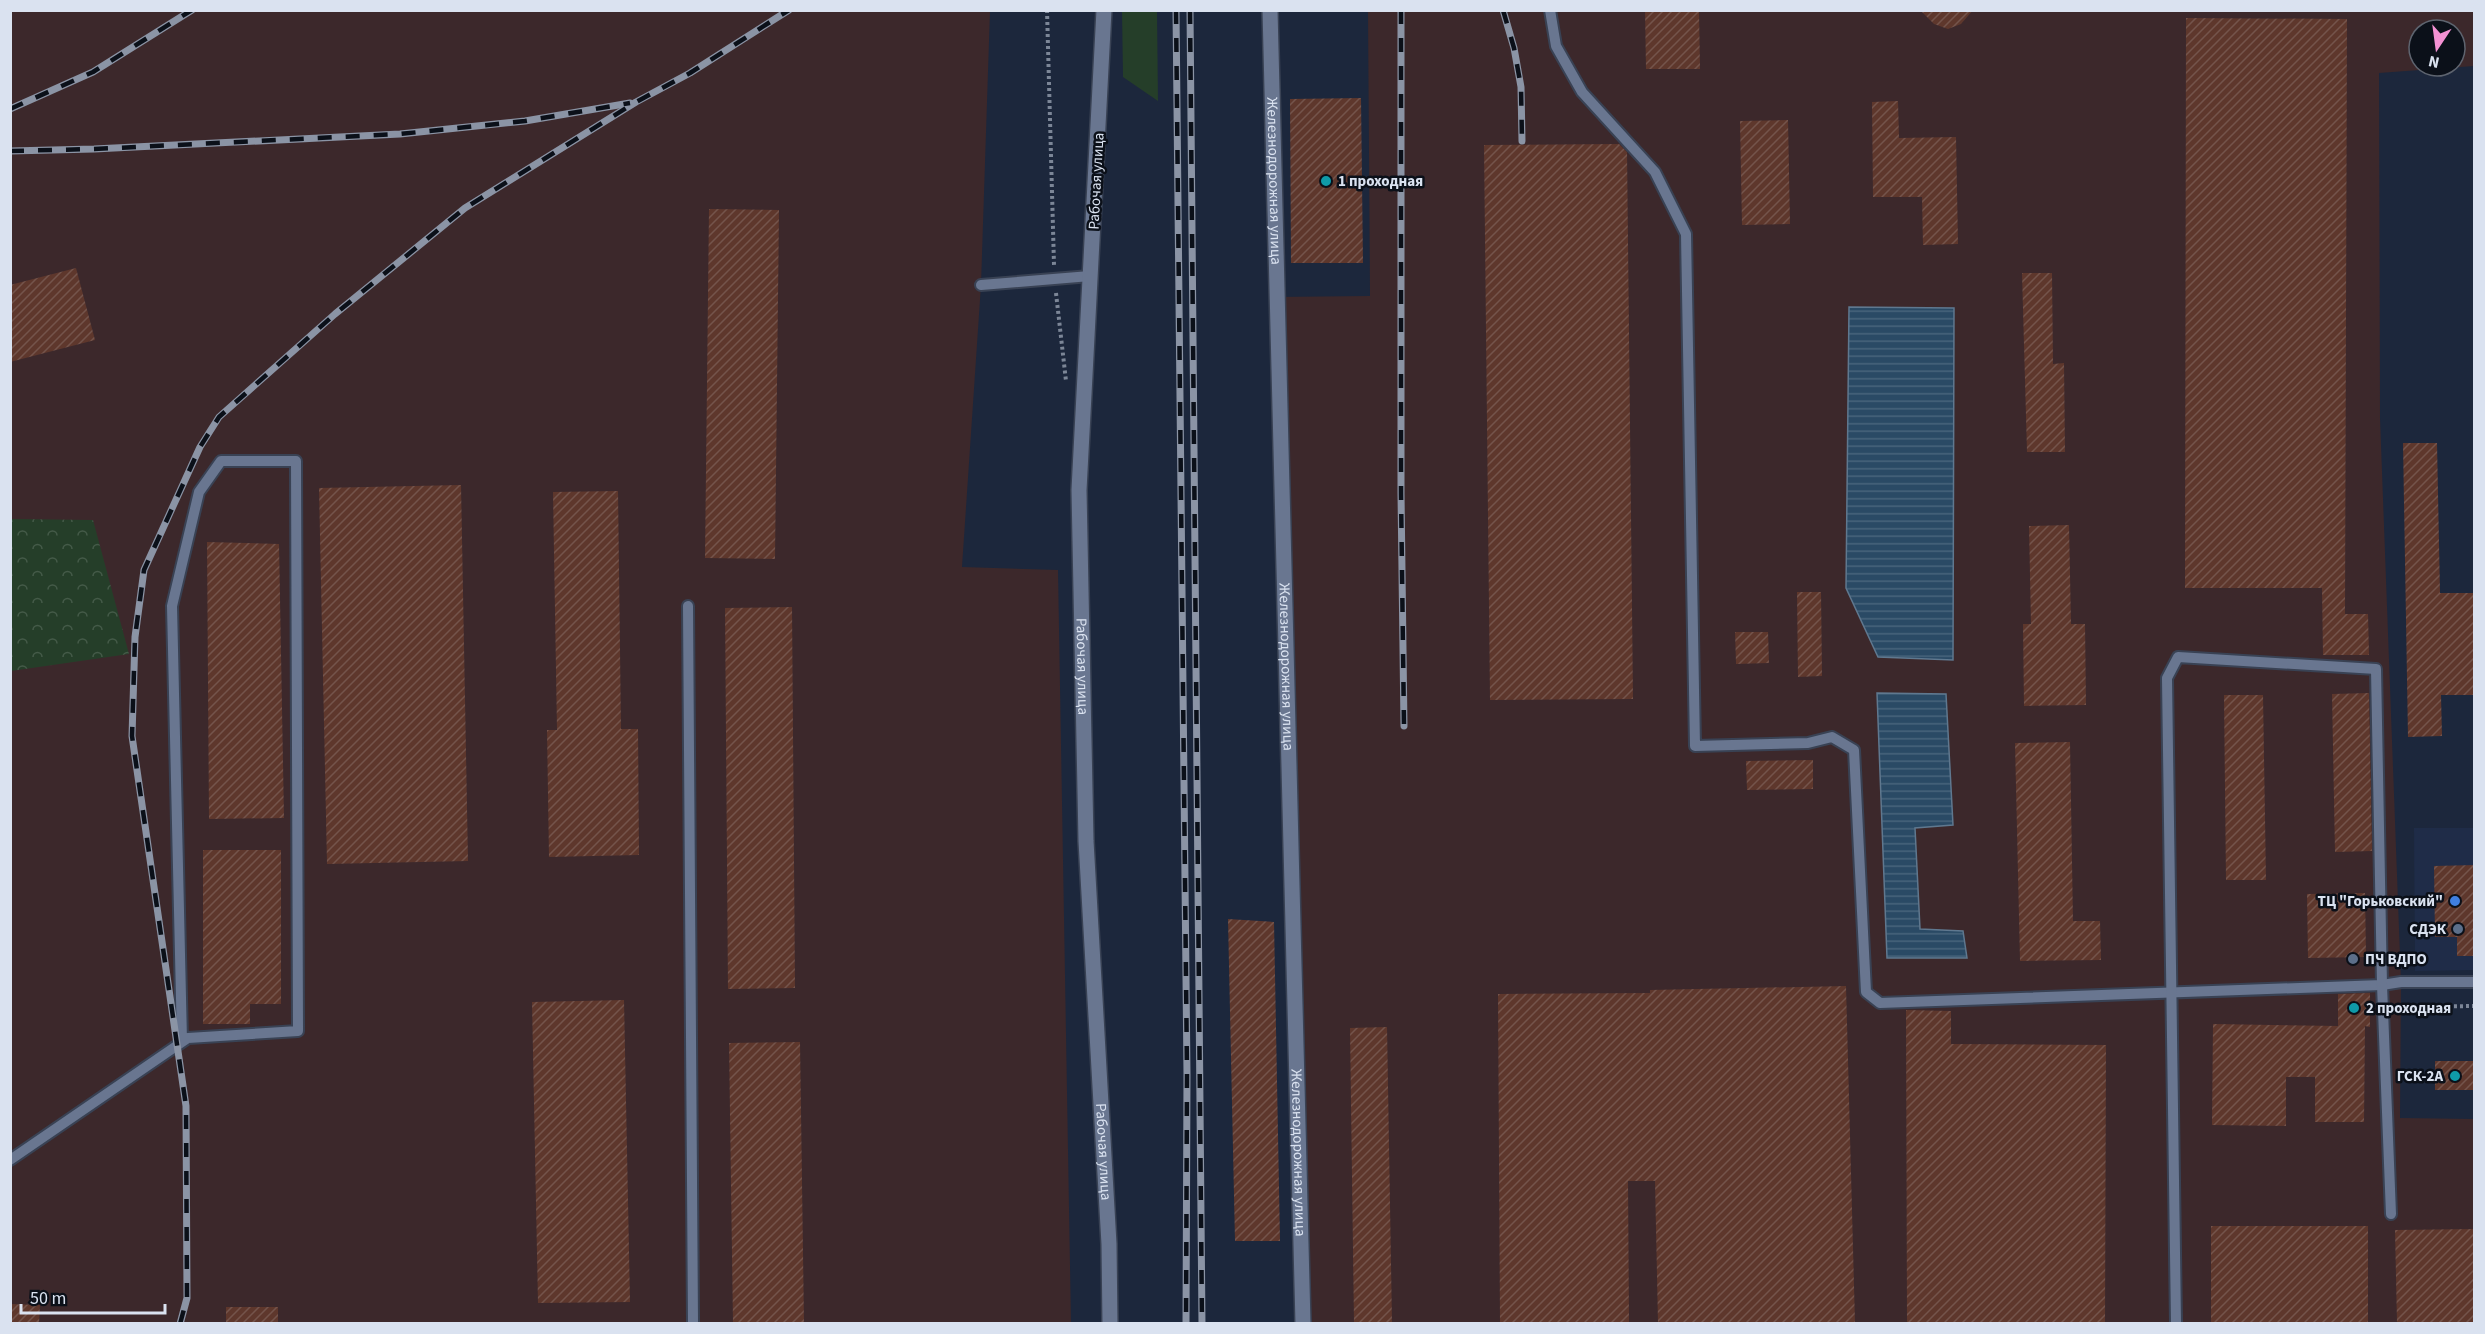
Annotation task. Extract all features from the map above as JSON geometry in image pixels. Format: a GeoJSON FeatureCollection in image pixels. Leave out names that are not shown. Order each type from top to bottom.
{"type":"FeatureCollection","features":[{"type":"Feature","properties":{"kind":"street","name":"Рабочая улица"},"geometry":{"type":"LineString","coordinates":[[1104,10],[1078,490],[1086,841],[1109,1244],[1110,1323]]}},
{"type":"Feature","properties":{"kind":"street","name":"Железнодорожная улица"},"geometry":{"type":"LineString","coordinates":[[1270,10],[1303,1323]]}},
{"type":"Feature","properties":{"kind":"lane"},"geometry":{"type":"LineString","coordinates":[[1550,10],[1556,46],[1582,92],[1655,172],[1686,234],[1695,746],[1808,743],[1832,737],[1854,750],[1866,992],[1880,1003],[2382,985],[2401,982],[2475,982]]}},
{"type":"Feature","properties":{"kind":"lane"},"geometry":{"type":"LineString","coordinates":[[981,285],[1090,276]]}},
{"type":"Feature","properties":{"kind":"lane"},"geometry":{"type":"LineString","coordinates":[[10,1160],[188,1038],[298,1030],[296,461],[221,461],[199,492],[172,606],[182,1041]]}},
{"type":"Feature","properties":{"kind":"lane"},"geometry":{"type":"LineString","coordinates":[[688,606],[693,1323]]}},
{"type":"Feature","properties":{"kind":"lane"},"geometry":{"type":"LineString","coordinates":[[2176,1323],[2167,678],[2178,657],[2376,669],[2382,985],[2391,1214]]}},
{"type":"Feature","properties":{"kind":"path"},"geometry":{"type":"LineString","coordinates":[[1047,10],[1054,279],[1066,384]]}},
{"type":"Feature","properties":{"kind":"path"},"geometry":{"type":"LineString","coordinates":[[2400,1006],[2475,1006]]}},
{"type":"Feature","properties":{"kind":"shaded area"},"geometry":{"type":"Polygon","coordinates":[[[10,11],[990,11],[981,285],[962,567],[1058,570],[1071,1323],[11,1323],[10,11]]]}},
{"type":"Feature","properties":{"kind":"shaded area"},"geometry":{"type":"Polygon","coordinates":[[[1368,11],[2474,11],[2474,66],[2467,67],[2467,18],[2407,18],[2407,71],[2379,73],[2380,418],[2401,982],[2400,1118],[2474,1119],[2474,1323],[1310,1323],[1274,297],[1370,296],[1368,11]]]}},
{"type":"Feature","properties":{"kind":"shaded area"},"geometry":{"type":"Polygon","coordinates":[[[1849,307],[1954,308],[1953,660],[1878,657],[1846,588],[1849,307]]]}},
{"type":"Feature","properties":{"kind":"shaded area"},"geometry":{"type":"Polygon","coordinates":[[[1877,693],[1946,694],[1953,825],[1915,828],[1920,929],[1963,931],[1967,958],[1887,958],[1877,693]]]}},
{"type":"Feature","properties":{"kind":"shaded area"},"geometry":{"type":"Polygon","coordinates":[[[2414,828],[2474,828],[2474,970],[2415,971],[2414,828]]]}},
{"type":"Feature","properties":{"kind":"green space"},"geometry":{"type":"Polygon","coordinates":[[[1122,11],[1157,11],[1158,101],[1123,77],[1122,11]]]}},
{"type":"Feature","properties":{"kind":"green space"},"geometry":{"type":"Polygon","coordinates":[[[11,519],[93,520],[129,654],[11,671],[11,519]]]}},
{"type":"Feature","properties":{"kind":"building"},"geometry":{"type":"Polygon","coordinates":[[[1645,10],[1699,10],[1700,69],[1646,69],[1645,10]]]}},
{"type":"Feature","properties":{"kind":"building"},"geometry":{"type":"Polygon","coordinates":[[[1920,10],[1973,10],[1961,24],[1948,29],[1934,24],[1920,10]]]}},
{"type":"Feature","properties":{"kind":"building"},"geometry":{"type":"Polygon","coordinates":[[[2186,18],[2347,19],[2345,614],[2368,614],[2369,655],[2323,655],[2322,588],[2185,588],[2186,18]]]}},
{"type":"Feature","properties":{"kind":"building","name":"1 проходная"},"geometry":{"type":"Polygon","coordinates":[[[1361,98],[1363,263],[1291,263],[1290,99],[1361,98]]]}},
{"type":"Feature","properties":{"kind":"building"},"geometry":{"type":"Polygon","coordinates":[[[1898,101],[1899,138],[1956,137],[1958,244],[1923,245],[1922,197],[1873,197],[1872,102],[1898,101]]]}},
{"type":"Feature","properties":{"kind":"building"},"geometry":{"type":"Polygon","coordinates":[[[1788,120],[1790,224],[1742,225],[1740,121],[1788,120]]]}},
{"type":"Feature","properties":{"kind":"building"},"geometry":{"type":"Polygon","coordinates":[[[1619,144],[1627,152],[1633,699],[1490,700],[1484,145],[1619,144]]]}},
{"type":"Feature","properties":{"kind":"building"},"geometry":{"type":"Polygon","coordinates":[[[709,209],[779,210],[775,559],[705,558],[709,209]]]}},
{"type":"Feature","properties":{"kind":"building"},"geometry":{"type":"Polygon","coordinates":[[[76,268],[95,340],[10,362],[10,285],[76,268]]]}},
{"type":"Feature","properties":{"kind":"building"},"geometry":{"type":"Polygon","coordinates":[[[2022,273],[2052,273],[2053,364],[2064,363],[2065,452],[2027,452],[2022,273]]]}},
{"type":"Feature","properties":{"kind":"building"},"geometry":{"type":"Polygon","coordinates":[[[2403,443],[2437,443],[2440,593],[2475,593],[2475,695],[2441,695],[2442,736],[2408,737],[2403,443]]]}},
{"type":"Feature","properties":{"kind":"building"},"geometry":{"type":"Polygon","coordinates":[[[461,485],[468,861],[327,864],[319,488],[461,485]]]}},
{"type":"Feature","properties":{"kind":"building"},"geometry":{"type":"Polygon","coordinates":[[[618,491],[621,729],[638,729],[639,855],[549,857],[547,730],[557,730],[553,492],[618,491]]]}},
{"type":"Feature","properties":{"kind":"building"},"geometry":{"type":"Polygon","coordinates":[[[2069,525],[2071,624],[2085,624],[2086,705],[2024,706],[2023,624],[2031,624],[2029,526],[2069,525]]]}},
{"type":"Feature","properties":{"kind":"building"},"geometry":{"type":"Polygon","coordinates":[[[207,542],[279,544],[284,818],[209,819],[207,542]]]}},
{"type":"Feature","properties":{"kind":"building"},"geometry":{"type":"Polygon","coordinates":[[[1797,592],[1821,592],[1822,676],[1798,677],[1797,592]]]}},
{"type":"Feature","properties":{"kind":"building"},"geometry":{"type":"Polygon","coordinates":[[[792,607],[795,988],[728,989],[725,608],[792,607]]]}},
{"type":"Feature","properties":{"kind":"building"},"geometry":{"type":"Polygon","coordinates":[[[1735,632],[1768,632],[1769,663],[1736,664],[1735,632]]]}},
{"type":"Feature","properties":{"kind":"building"},"geometry":{"type":"Polygon","coordinates":[[[2369,693],[2372,851],[2335,852],[2332,694],[2369,693]]]}},
{"type":"Feature","properties":{"kind":"building"},"geometry":{"type":"Polygon","coordinates":[[[2224,695],[2263,695],[2266,880],[2226,880],[2224,695]]]}},
{"type":"Feature","properties":{"kind":"building"},"geometry":{"type":"Polygon","coordinates":[[[2070,742],[2073,921],[2100,921],[2101,960],[2020,961],[2015,743],[2070,742]]]}},
{"type":"Feature","properties":{"kind":"building"},"geometry":{"type":"Polygon","coordinates":[[[1813,760],[1813,789],[1747,790],[1746,761],[1813,760]]]}},
{"type":"Feature","properties":{"kind":"building"},"geometry":{"type":"Polygon","coordinates":[[[203,850],[281,850],[281,1004],[250,1004],[250,1024],[203,1024],[203,850]]]}},
{"type":"Feature","properties":{"kind":"building","name":"ТЦ \"Горьковский\""},"geometry":{"type":"Polygon","coordinates":[[[2475,865],[2475,956],[2457,956],[2457,937],[2435,937],[2434,866],[2475,865]]]}},
{"type":"Feature","properties":{"kind":"building"},"geometry":{"type":"Polygon","coordinates":[[[2365,893],[2366,957],[2308,958],[2307,894],[2365,893]]]}},
{"type":"Feature","properties":{"kind":"building"},"geometry":{"type":"Polygon","coordinates":[[[1228,919],[1274,922],[1280,1241],[1235,1241],[1228,919]]]}},
{"type":"Feature","properties":{"kind":"building"},"geometry":{"type":"Polygon","coordinates":[[[1846,986],[1855,1323],[1658,1323],[1655,1181],[1628,1181],[1629,1323],[1500,1323],[1498,994],[1650,993],[1650,990],[1846,986]]]}},
{"type":"Feature","properties":{"kind":"building"},"geometry":{"type":"Polygon","coordinates":[[[2370,993],[2370,1027],[2365,1026],[2364,1122],[2315,1122],[2315,1077],[2286,1077],[2286,1126],[2212,1125],[2213,1024],[2338,1026],[2338,994],[2370,993]]]}},
{"type":"Feature","properties":{"kind":"building"},"geometry":{"type":"Polygon","coordinates":[[[624,1000],[630,1302],[538,1303],[532,1002],[624,1000]]]}},
{"type":"Feature","properties":{"kind":"building"},"geometry":{"type":"Polygon","coordinates":[[[1906,1010],[1951,1011],[1951,1044],[2106,1045],[2105,1323],[1907,1323],[1906,1010]]]}},
{"type":"Feature","properties":{"kind":"building"},"geometry":{"type":"Polygon","coordinates":[[[1387,1027],[1392,1323],[1354,1323],[1350,1028],[1387,1027]]]}},
{"type":"Feature","properties":{"kind":"building"},"geometry":{"type":"Polygon","coordinates":[[[800,1042],[804,1323],[733,1323],[729,1043],[800,1042]]]}},
{"type":"Feature","properties":{"kind":"building","name":"ГСК-2А"},"geometry":{"type":"Polygon","coordinates":[[[2435,1061],[2475,1061],[2475,1090],[2435,1090],[2435,1061]]]}},
{"type":"Feature","properties":{"kind":"building"},"geometry":{"type":"Polygon","coordinates":[[[2211,1226],[2368,1226],[2368,1323],[2211,1323],[2211,1226]]]}},
{"type":"Feature","properties":{"kind":"building"},"geometry":{"type":"Polygon","coordinates":[[[2475,1229],[2475,1323],[2397,1323],[2395,1230],[2475,1229]]]}},
{"type":"Feature","properties":{"kind":"building"},"geometry":{"type":"Polygon","coordinates":[[[10,1304],[40,1305],[39,1323],[10,1323],[10,1304]]]}},
{"type":"Feature","properties":{"kind":"building"},"geometry":{"type":"Polygon","coordinates":[[[226,1307],[278,1307],[278,1323],[226,1323],[226,1307]]]}},
{"type":"Feature","properties":{"kind":"railway"},"geometry":{"type":"LineString","coordinates":[[10,109],[93,72],[192,10]]}},
{"type":"Feature","properties":{"kind":"railway"},"geometry":{"type":"LineString","coordinates":[[180,1324],[187,1298],[186,1106],[132,736],[135,637],[144,570],[200,447],[219,417],[335,314],[465,208],[636,102],[690,73],[789,10]]}},
{"type":"Feature","properties":{"kind":"railway"},"geometry":{"type":"LineString","coordinates":[[1176,10],[1187,1074],[1186,1324]]}},
{"type":"Feature","properties":{"kind":"railway"},"geometry":{"type":"LineString","coordinates":[[1190,10],[1202,1324]]}},
{"type":"Feature","properties":{"kind":"railway"},"geometry":{"type":"LineString","coordinates":[[1401,10],[1401,493],[1404,726]]}},
{"type":"Feature","properties":{"kind":"railway"},"geometry":{"type":"LineString","coordinates":[[1503,10],[1514,48],[1521,87],[1522,141]]}},
{"type":"Feature","properties":{"kind":"railway"},"geometry":{"type":"LineString","coordinates":[[10,151],[400,134],[525,121],[630,103]]}},
{"type":"Feature","properties":{"kind":"place","name":"1 проходная"},"geometry":{"type":"Point","coordinates":[1326,181]}},
{"type":"Feature","properties":{"kind":"place","name":"ТЦ \"Горьковский\""},"geometry":{"type":"Point","coordinates":[2455,901]}},
{"type":"Feature","properties":{"kind":"place","name":"СДЭК"},"geometry":{"type":"Point","coordinates":[2458,929]}},
{"type":"Feature","properties":{"kind":"place","name":"ПЧ ВДПО"},"geometry":{"type":"Point","coordinates":[2353,959]}},
{"type":"Feature","properties":{"kind":"place","name":"2 проходная"},"geometry":{"type":"Point","coordinates":[2354,1008]}},
{"type":"Feature","properties":{"kind":"place","name":"ГСК-2А"},"geometry":{"type":"Point","coordinates":[2455,1076]}}]}
